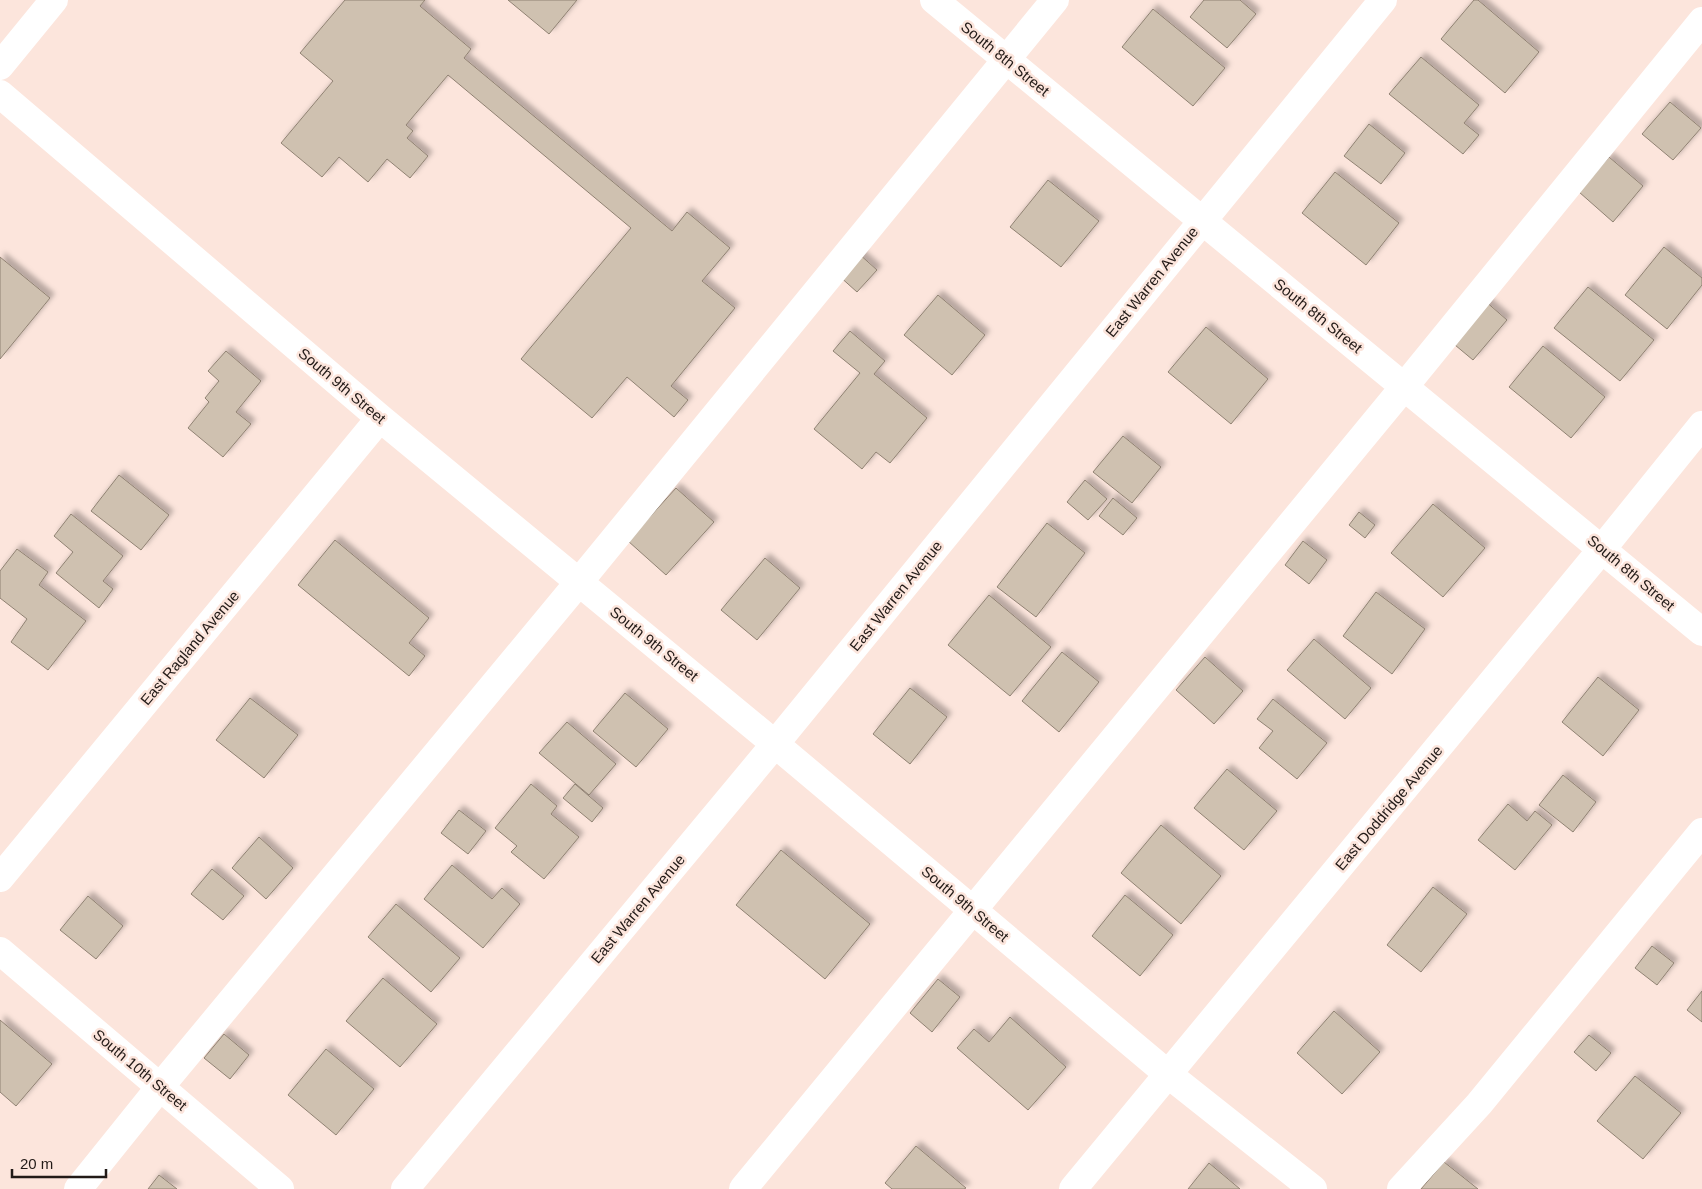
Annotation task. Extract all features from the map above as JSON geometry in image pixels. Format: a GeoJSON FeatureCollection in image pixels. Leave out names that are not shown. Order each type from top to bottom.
{"type":"FeatureCollection","features":[{"type":"Feature","properties":{"kind":"street"},"geometry":{"type":"LineString","coordinates":[[0,66],[54,0]]}},
{"type":"Feature","properties":{"kind":"street","name":"South 8th Street"},"geometry":{"type":"LineString","coordinates":[[934,0],[1702,632]]}},
{"type":"Feature","properties":{"kind":"street"},"geometry":{"type":"LineString","coordinates":[[78,1189],[1055,0]]}},
{"type":"Feature","properties":{"kind":"street","name":"East Warren Avenue"},"geometry":{"type":"LineString","coordinates":[[405,1189],[775,744],[1383,0]]}},
{"type":"Feature","properties":{"kind":"street"},"geometry":{"type":"LineString","coordinates":[[743,1189],[1404,387],[1702,21]]}},
{"type":"Feature","properties":{"kind":"street","name":"South 9th Street"},"geometry":{"type":"LineString","coordinates":[[0,94],[380,418],[775,744],[1169,1074],[1313,1189]]}},
{"type":"Feature","properties":{"kind":"street","name":"East Ragland Avenue"},"geometry":{"type":"LineString","coordinates":[[0,878],[380,418]]}},
{"type":"Feature","properties":{"kind":"street","name":"East Doddridge Avenue"},"geometry":{"type":"LineString","coordinates":[[1073,1189],[1602,549],[1702,425]]}},
{"type":"Feature","properties":{"kind":"street"},"geometry":{"type":"LineString","coordinates":[[1401,1189],[1479,1104],[1702,832]]}},
{"type":"Feature","properties":{"kind":"street","name":"South 10th Street"},"geometry":{"type":"LineString","coordinates":[[0,951],[280,1189]]}},
{"type":"Feature","properties":{"kind":"building"},"geometry":{"type":"Polygon","coordinates":[[[345,0],[425,0],[420,6],[471,49],[464,58],[672,231],[687,212],[730,248],[702,281],[735,308],[671,386],[688,400],[674,417],[627,377],[592,418],[521,359],[631,228],[448,75],[406,125],[413,131],[407,138],[428,156],[410,178],[387,159],[368,182],[339,157],[322,177],[281,143],[333,81],[300,53],[345,0]]]}},
{"type":"Feature","properties":{"kind":"building"},"geometry":{"type":"Polygon","coordinates":[[[508,0],[577,0],[549,34],[508,0]]]}},
{"type":"Feature","properties":{"kind":"building"},"geometry":{"type":"Polygon","coordinates":[[[1204,0],[1240,0],[1256,14],[1227,48],[1190,17],[1204,0]]]}},
{"type":"Feature","properties":{"kind":"building"},"geometry":{"type":"Polygon","coordinates":[[[1474,0],[1478,0],[1539,52],[1505,93],[1441,39],[1474,0]]]}},
{"type":"Feature","properties":{"kind":"building"},"geometry":{"type":"Polygon","coordinates":[[[1153,9],[1225,68],[1193,106],[1122,47],[1153,9]]]}},
{"type":"Feature","properties":{"kind":"building"},"geometry":{"type":"Polygon","coordinates":[[[1421,57],[1479,105],[1464,123],[1479,135],[1463,154],[1389,94],[1421,57]]]}},
{"type":"Feature","properties":{"kind":"building"},"geometry":{"type":"Polygon","coordinates":[[[1670,102],[1701,128],[1673,160],[1642,134],[1670,102]]]}},
{"type":"Feature","properties":{"kind":"building"},"geometry":{"type":"Polygon","coordinates":[[[1369,124],[1405,153],[1381,184],[1344,156],[1369,124]]]}},
{"type":"Feature","properties":{"kind":"building"},"geometry":{"type":"Polygon","coordinates":[[[1609,157],[1643,186],[1613,222],[1579,192],[1609,157]]]}},
{"type":"Feature","properties":{"kind":"building"},"geometry":{"type":"Polygon","coordinates":[[[1335,172],[1399,223],[1366,265],[1302,213],[1335,172]]]}},
{"type":"Feature","properties":{"kind":"building"},"geometry":{"type":"Polygon","coordinates":[[[1048,180],[1099,221],[1061,267],[1010,227],[1048,180]]]}},
{"type":"Feature","properties":{"kind":"building"},"geometry":{"type":"Polygon","coordinates":[[[1664,247],[1702,278],[1702,285],[1667,329],[1625,295],[1664,247]]]}},
{"type":"Feature","properties":{"kind":"building"},"geometry":{"type":"Polygon","coordinates":[[[858,253],[877,270],[857,292],[838,275],[858,253]]]}},
{"type":"Feature","properties":{"kind":"building"},"geometry":{"type":"Polygon","coordinates":[[[0,257],[50,298],[0,359],[0,257]]]}},
{"type":"Feature","properties":{"kind":"building"},"geometry":{"type":"Polygon","coordinates":[[[1588,287],[1654,340],[1620,381],[1554,328],[1588,287]]]}},
{"type":"Feature","properties":{"kind":"building"},"geometry":{"type":"Polygon","coordinates":[[[938,295],[985,335],[952,375],[904,335],[938,295]]]}},
{"type":"Feature","properties":{"kind":"building"},"geometry":{"type":"Polygon","coordinates":[[[1484,300],[1507,320],[1473,360],[1449,340],[1484,300]]]}},
{"type":"Feature","properties":{"kind":"building"},"geometry":{"type":"Polygon","coordinates":[[[1206,327],[1268,379],[1231,424],[1168,372],[1206,327]]]}},
{"type":"Feature","properties":{"kind":"building"},"geometry":{"type":"Polygon","coordinates":[[[850,331],[885,361],[874,374],[927,418],[890,463],[876,452],[862,469],[814,429],[860,373],[833,351],[850,331]]]}},
{"type":"Feature","properties":{"kind":"building"},"geometry":{"type":"Polygon","coordinates":[[[1543,346],[1605,397],[1571,438],[1509,387],[1543,346]]]}},
{"type":"Feature","properties":{"kind":"building"},"geometry":{"type":"Polygon","coordinates":[[[226,351],[261,381],[236,412],[251,424],[223,457],[188,428],[209,402],[205,398],[219,381],[208,371],[226,351]]]}},
{"type":"Feature","properties":{"kind":"building"},"geometry":{"type":"Polygon","coordinates":[[[1123,436],[1161,467],[1132,503],[1093,472],[1123,436]]]}},
{"type":"Feature","properties":{"kind":"building"},"geometry":{"type":"Polygon","coordinates":[[[119,475],[169,515],[141,550],[91,511],[119,475]]]}},
{"type":"Feature","properties":{"kind":"building"},"geometry":{"type":"Polygon","coordinates":[[[1085,480],[1107,499],[1088,520],[1067,502],[1085,480]]]}},
{"type":"Feature","properties":{"kind":"building"},"geometry":{"type":"Polygon","coordinates":[[[676,488],[714,522],[666,575],[628,541],[676,488]]]}},
{"type":"Feature","properties":{"kind":"building"},"geometry":{"type":"Polygon","coordinates":[[[1113,498],[1137,518],[1123,535],[1099,516],[1113,498]]]}},
{"type":"Feature","properties":{"kind":"building"},"geometry":{"type":"Polygon","coordinates":[[[1433,504],[1485,548],[1443,597],[1391,553],[1433,504]]]}},
{"type":"Feature","properties":{"kind":"building"},"geometry":{"type":"Polygon","coordinates":[[[1359,512],[1375,525],[1365,538],[1349,525],[1359,512]]]}},
{"type":"Feature","properties":{"kind":"building"},"geometry":{"type":"Polygon","coordinates":[[[71,514],[123,556],[103,581],[113,589],[99,608],[56,573],[73,552],[54,536],[71,514]]]}},
{"type":"Feature","properties":{"kind":"building"},"geometry":{"type":"Polygon","coordinates":[[[1047,523],[1085,553],[1036,617],[997,587],[1047,523]]]}},
{"type":"Feature","properties":{"kind":"building"},"geometry":{"type":"Polygon","coordinates":[[[335,540],[429,618],[409,643],[425,656],[409,676],[298,585],[335,540]]]}},
{"type":"Feature","properties":{"kind":"building"},"geometry":{"type":"Polygon","coordinates":[[[1303,541],[1327,560],[1309,584],[1285,565],[1303,541]]]}},
{"type":"Feature","properties":{"kind":"building"},"geometry":{"type":"Polygon","coordinates":[[[17,549],[48,572],[39,585],[86,621],[48,670],[11,642],[27,619],[0,598],[0,571],[17,549]]]}},
{"type":"Feature","properties":{"kind":"building"},"geometry":{"type":"Polygon","coordinates":[[[765,558],[800,588],[757,640],[721,610],[765,558]]]}},
{"type":"Feature","properties":{"kind":"building"},"geometry":{"type":"Polygon","coordinates":[[[1376,592],[1425,629],[1392,674],[1343,636],[1376,592]]]}},
{"type":"Feature","properties":{"kind":"building"},"geometry":{"type":"Polygon","coordinates":[[[989,595],[1051,647],[1010,696],[948,645],[989,595]]]}},
{"type":"Feature","properties":{"kind":"building"},"geometry":{"type":"Polygon","coordinates":[[[1314,639],[1371,688],[1345,719],[1287,670],[1314,639]]]}},
{"type":"Feature","properties":{"kind":"building"},"geometry":{"type":"Polygon","coordinates":[[[1062,652],[1099,682],[1059,732],[1022,701],[1062,652]]]}},
{"type":"Feature","properties":{"kind":"building"},"geometry":{"type":"Polygon","coordinates":[[[1205,657],[1243,691],[1214,724],[1176,690],[1205,657]]]}},
{"type":"Feature","properties":{"kind":"building"},"geometry":{"type":"Polygon","coordinates":[[[1598,677],[1639,710],[1603,756],[1562,722],[1598,677]]]}},
{"type":"Feature","properties":{"kind":"building"},"geometry":{"type":"Polygon","coordinates":[[[910,688],[947,717],[910,764],[873,734],[910,688]]]}},
{"type":"Feature","properties":{"kind":"building"},"geometry":{"type":"Polygon","coordinates":[[[625,693],[668,729],[636,767],[593,731],[625,693]]]}},
{"type":"Feature","properties":{"kind":"building"},"geometry":{"type":"Polygon","coordinates":[[[250,698],[298,735],[264,778],[216,740],[250,698]]]}},
{"type":"Feature","properties":{"kind":"building"},"geometry":{"type":"Polygon","coordinates":[[[1273,699],[1327,743],[1297,779],[1259,748],[1273,731],[1257,719],[1273,699]]]}},
{"type":"Feature","properties":{"kind":"building"},"geometry":{"type":"Polygon","coordinates":[[[567,722],[616,764],[589,795],[539,753],[567,722]]]}},
{"type":"Feature","properties":{"kind":"building"},"geometry":{"type":"Polygon","coordinates":[[[1227,769],[1277,811],[1244,850],[1194,808],[1227,769]]]}},
{"type":"Feature","properties":{"kind":"building"},"geometry":{"type":"Polygon","coordinates":[[[1563,775],[1596,802],[1573,832],[1539,805],[1563,775]]]}},
{"type":"Feature","properties":{"kind":"building"},"geometry":{"type":"Polygon","coordinates":[[[531,784],[557,806],[551,814],[579,837],[544,879],[511,852],[517,846],[495,828],[531,784]]]}},
{"type":"Feature","properties":{"kind":"building"},"geometry":{"type":"Polygon","coordinates":[[[575,784],[603,808],[592,822],[563,798],[575,784]]]}},
{"type":"Feature","properties":{"kind":"building"},"geometry":{"type":"Polygon","coordinates":[[[1508,804],[1527,821],[1535,811],[1552,825],[1515,870],[1478,840],[1508,804]]]}},
{"type":"Feature","properties":{"kind":"building"},"geometry":{"type":"Polygon","coordinates":[[[459,810],[486,831],[468,854],[441,833],[459,810]]]}},
{"type":"Feature","properties":{"kind":"building"},"geometry":{"type":"Polygon","coordinates":[[[1161,825],[1221,876],[1181,924],[1121,873],[1161,825]]]}},
{"type":"Feature","properties":{"kind":"building"},"geometry":{"type":"Polygon","coordinates":[[[259,837],[293,868],[266,899],[232,868],[259,837]]]}},
{"type":"Feature","properties":{"kind":"building"},"geometry":{"type":"Polygon","coordinates":[[[781,850],[870,924],[825,979],[736,905],[781,850]]]}},
{"type":"Feature","properties":{"kind":"building"},"geometry":{"type":"Polygon","coordinates":[[[452,865],[492,899],[502,888],[520,904],[483,948],[424,899],[452,865]]]}},
{"type":"Feature","properties":{"kind":"building"},"geometry":{"type":"Polygon","coordinates":[[[212,869],[244,896],[223,920],[191,894],[212,869]]]}},
{"type":"Feature","properties":{"kind":"building"},"geometry":{"type":"Polygon","coordinates":[[[1433,887],[1467,914],[1421,972],[1387,945],[1433,887]]]}},
{"type":"Feature","properties":{"kind":"building"},"geometry":{"type":"Polygon","coordinates":[[[1125,895],[1173,935],[1140,976],[1092,936],[1125,895]]]}},
{"type":"Feature","properties":{"kind":"building"},"geometry":{"type":"Polygon","coordinates":[[[88,896],[123,926],[96,959],[60,930],[88,896]]]}},
{"type":"Feature","properties":{"kind":"building"},"geometry":{"type":"Polygon","coordinates":[[[396,904],[460,958],[431,992],[368,937],[396,904]]]}},
{"type":"Feature","properties":{"kind":"building"},"geometry":{"type":"Polygon","coordinates":[[[1652,946],[1674,963],[1657,985],[1635,968],[1652,946]]]}},
{"type":"Feature","properties":{"kind":"building"},"geometry":{"type":"Polygon","coordinates":[[[383,978],[437,1024],[400,1067],[346,1021],[383,978]]]}},
{"type":"Feature","properties":{"kind":"building"},"geometry":{"type":"Polygon","coordinates":[[[938,979],[960,997],[932,1032],[910,1013],[938,979]]]}},
{"type":"Feature","properties":{"kind":"building"},"geometry":{"type":"Polygon","coordinates":[[[1702,991],[1702,1022],[1687,1010],[1702,991]]]}},
{"type":"Feature","properties":{"kind":"building"},"geometry":{"type":"Polygon","coordinates":[[[1334,1011],[1380,1052],[1342,1094],[1297,1053],[1334,1011]]]}},
{"type":"Feature","properties":{"kind":"building"},"geometry":{"type":"Polygon","coordinates":[[[1010,1017],[1066,1067],[1028,1110],[957,1048],[974,1029],[989,1042],[1010,1017]]]}},
{"type":"Feature","properties":{"kind":"building"},"geometry":{"type":"Polygon","coordinates":[[[0,1020],[52,1064],[16,1106],[0,1092],[0,1020]]]}},
{"type":"Feature","properties":{"kind":"building"},"geometry":{"type":"Polygon","coordinates":[[[224,1034],[249,1055],[230,1079],[204,1058],[224,1034]]]}},
{"type":"Feature","properties":{"kind":"building"},"geometry":{"type":"Polygon","coordinates":[[[1589,1035],[1611,1053],[1596,1071],[1574,1052],[1589,1035]]]}},
{"type":"Feature","properties":{"kind":"building"},"geometry":{"type":"Polygon","coordinates":[[[326,1049],[374,1089],[336,1135],[288,1095],[326,1049]]]}},
{"type":"Feature","properties":{"kind":"building"},"geometry":{"type":"Polygon","coordinates":[[[1635,1076],[1681,1113],[1643,1159],[1597,1121],[1635,1076]]]}},
{"type":"Feature","properties":{"kind":"building"},"geometry":{"type":"Polygon","coordinates":[[[916,1146],[966,1188],[892,1189],[885,1183],[916,1146]]]}},
{"type":"Feature","properties":{"kind":"building"},"geometry":{"type":"Polygon","coordinates":[[[1444,1162],[1478,1189],[1421,1189],[1444,1162]]]}},
{"type":"Feature","properties":{"kind":"building"},"geometry":{"type":"Polygon","coordinates":[[[1209,1163],[1240,1189],[1188,1189],[1209,1163]]]}},
{"type":"Feature","properties":{"kind":"building"},"geometry":{"type":"Polygon","coordinates":[[[159,1175],[177,1189],[148,1189],[159,1175]]]}}]}
